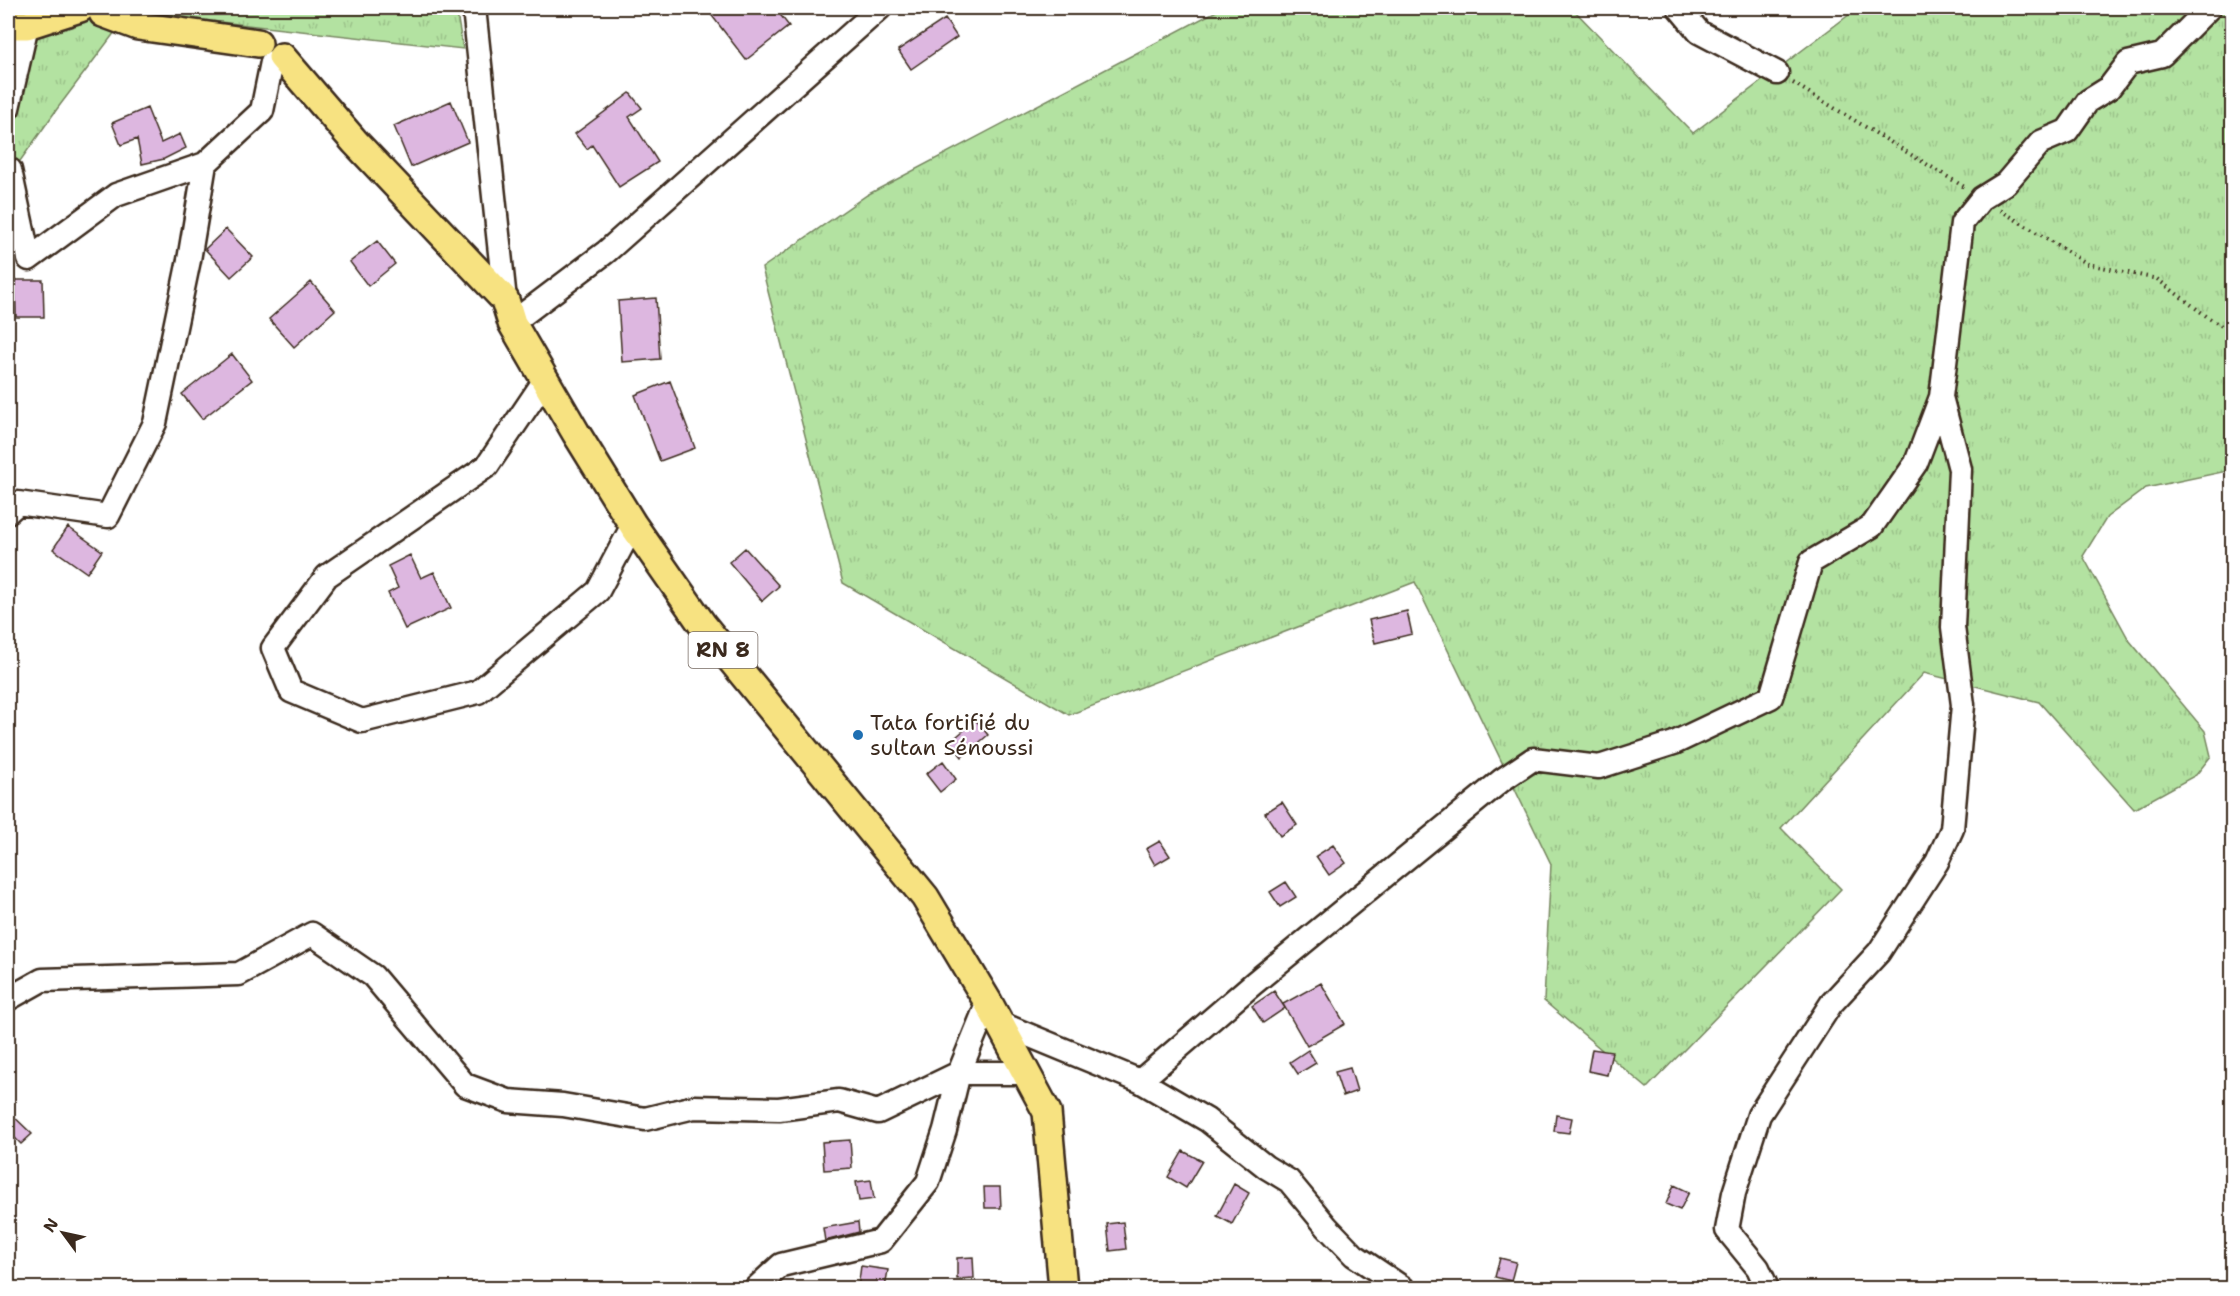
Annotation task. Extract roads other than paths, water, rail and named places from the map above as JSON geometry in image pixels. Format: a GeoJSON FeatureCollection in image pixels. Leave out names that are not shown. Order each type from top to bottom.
{"type":"FeatureCollection","features":[{"type":"Feature","properties":{"kind":"main road"},"geometry":{"type":"LineString","coordinates":[[17,25],[92,9],[138,26],[270,54]]}},
{"type":"Feature","properties":{"kind":"main road","name":"RN 8"},"geometry":{"type":"LineString","coordinates":[[270,54],[355,142],[509,312],[545,380],[633,525],[702,624],[925,897],[994,1013],[1047,1112],[1063,1288]]}},
{"type":"Feature","properties":{"kind":"street"},"geometry":{"type":"LineString","coordinates":[[474,8],[509,312],[606,252],[880,8]]}},
{"type":"Feature","properties":{"kind":"street"},"geometry":{"type":"LineString","coordinates":[[1679,8],[1699,32],[1777,73]]}},
{"type":"Feature","properties":{"kind":"street"},"geometry":{"type":"LineString","coordinates":[[1140,1082],[1254,983],[1502,780],[1533,759],[1599,767],[1674,743],[1771,697],[1811,562],[1872,526],[1916,463],[1941,397],[1962,223],[1982,198],[2006,183],[2041,142],[2067,131],[2088,101],[2109,88],[2128,63],[2162,56],[2209,8]]}},
{"type":"Feature","properties":{"kind":"street"},"geometry":{"type":"LineString","coordinates":[[8,108],[17,25]]}},
{"type":"Feature","properties":{"kind":"street"},"geometry":{"type":"LineString","coordinates":[[8,168],[29,260],[116,195],[205,164],[262,111],[270,54]]}},
{"type":"Feature","properties":{"kind":"street"},"geometry":{"type":"LineString","coordinates":[[8,512],[18,503],[108,516],[155,423],[189,260],[205,164]]}},
{"type":"Feature","properties":{"kind":"street"},"geometry":{"type":"LineString","coordinates":[[545,380],[487,466],[327,576],[273,648],[291,692],[362,721],[478,692],[598,591],[633,525]]}},
{"type":"Feature","properties":{"kind":"street"},"geometry":{"type":"LineString","coordinates":[[1767,1288],[1758,1268],[1728,1230],[1734,1193],[1759,1114],[1831,1004],[1879,952],[1937,862],[1952,829],[1962,705],[1953,627],[1960,469],[1941,397]]}},
{"type":"Feature","properties":{"kind":"street"},"geometry":{"type":"LineString","coordinates":[[8,999],[42,981],[239,974],[312,934],[373,976],[465,1085],[508,1101],[563,1105],[645,1119],[694,1107],[779,1109],[839,1101],[878,1112],[959,1073],[1026,1073]]}},
{"type":"Feature","properties":{"kind":"street"},"geometry":{"type":"LineString","coordinates":[[756,1288],[781,1265],[881,1241],[928,1182],[945,1130],[959,1073],[994,1013],[1140,1082],[1207,1120],[1266,1167],[1289,1181],[1327,1227],[1354,1255],[1403,1288]]}},
{"type":"Feature","properties":{"kind":"place","name":"Tata fortifié du sultan Sénoussi"},"geometry":{"type":"Point","coordinates":[858,735]}}]}
